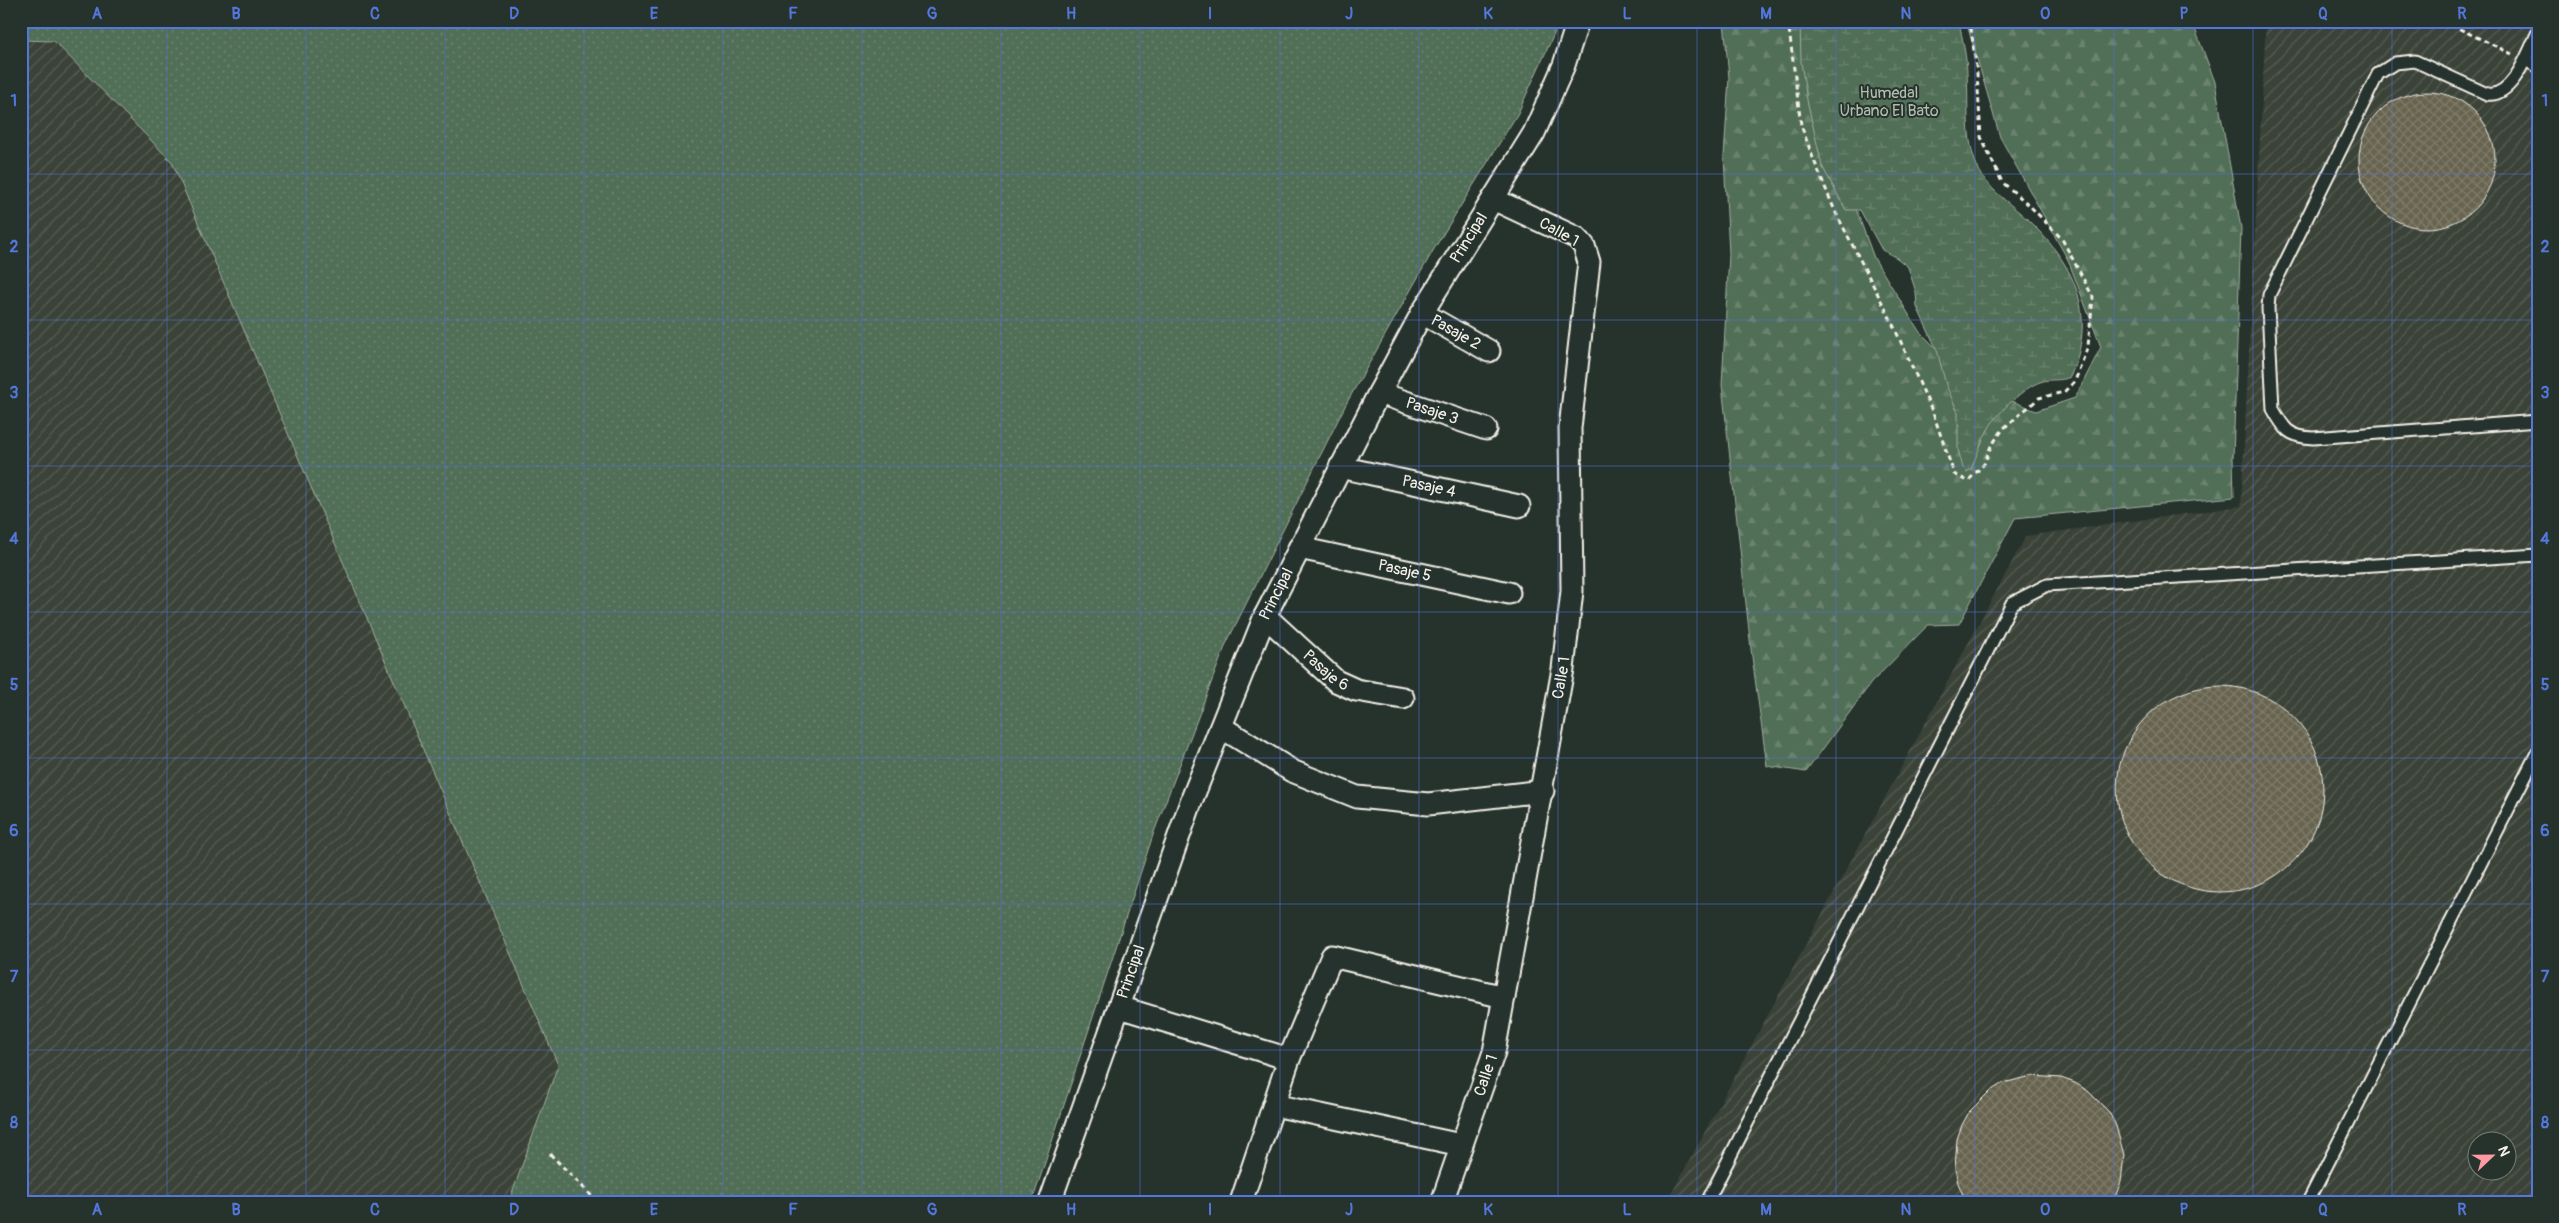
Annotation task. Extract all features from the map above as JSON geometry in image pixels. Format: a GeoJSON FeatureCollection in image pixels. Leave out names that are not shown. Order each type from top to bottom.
{"type":"FeatureCollection","features":[{"type":"Feature","properties":{"kind":"street","name":"Principal"},"geometry":{"type":"LineString","coordinates":[[1050,1202],[1192,799],[1264,616],[1379,392],[1422,313],[1534,133],[1550,98],[1578,21]]}},
{"type":"Feature","properties":{"kind":"street","name":"Calle 1"},"geometry":{"type":"LineString","coordinates":[[1442,1202],[1494,1052],[1563,669],[1572,592],[1570,428],[1589,262],[1584,246],[1577,238],[1493,199]]}},
{"type":"Feature","properties":{"kind":"street","name":"Pasaje 2"},"geometry":{"type":"LineString","coordinates":[[1422,313],[1489,351]]}},
{"type":"Feature","properties":{"kind":"street","name":"Pasaje 3"},"geometry":{"type":"LineString","coordinates":[[1379,392],[1486,429]]}},
{"type":"Feature","properties":{"kind":"street","name":"Pasaje 4"},"geometry":{"type":"LineString","coordinates":[[1340,467],[1519,506]]}},
{"type":"Feature","properties":{"kind":"street","name":"Pasaje 5"},"geometry":{"type":"LineString","coordinates":[[1299,548],[1509,593]]}},
{"type":"Feature","properties":{"kind":"street","name":"Pasaje 6"},"geometry":{"type":"LineString","coordinates":[[1264,616],[1336,681],[1356,690],[1403,698]]}},
{"type":"Feature","properties":{"kind":"street"},"geometry":{"type":"LineString","coordinates":[[1221,727],[1292,771],[1357,797],[1428,804],[1542,791]]}},
{"type":"Feature","properties":{"kind":"street"},"geometry":{"type":"LineString","coordinates":[[1241,1202],[1289,1059],[1332,956],[1504,998]]}},
{"type":"Feature","properties":{"kind":"street"},"geometry":{"type":"LineString","coordinates":[[1119,1007],[1289,1059]]}},
{"type":"Feature","properties":{"kind":"street"},"geometry":{"type":"LineString","coordinates":[[1274,1104],[1461,1145]]}},
{"type":"Feature","properties":{"kind":"lane"},"geometry":{"type":"LineString","coordinates":[[2538,32],[2525,60],[2509,87],[2500,94],[2494,95],[2415,61],[2395,63],[2378,74],[2269,294],[2268,308],[2273,409],[2280,423],[2298,437],[2313,438],[2538,421]]}},
{"type":"Feature","properties":{"kind":"lane"},"geometry":{"type":"LineString","coordinates":[[2525,60],[2538,67]]}},
{"type":"Feature","properties":{"kind":"lane"},"geometry":{"type":"LineString","coordinates":[[1707,1202],[2012,603],[2047,585],[2538,555]]}},
{"type":"Feature","properties":{"kind":"lane"},"geometry":{"type":"LineString","coordinates":[[2308,1202],[2538,751]]}},
{"type":"Feature","properties":{"kind":"path"},"geometry":{"type":"LineString","coordinates":[[1788,21],[1801,125],[1813,158],[1835,211],[1890,318],[1933,413],[1954,474],[1968,481],[1984,464],[1991,446],[2004,428],[2039,398],[2064,392],[2075,381],[2088,346],[2093,297],[2062,239],[2028,204],[2002,182],[1981,137],[1977,74],[1970,21]]}},
{"type":"Feature","properties":{"kind":"path"},"geometry":{"type":"LineString","coordinates":[[2443,21],[2525,60]]}},
{"type":"Feature","properties":{"kind":"path"},"geometry":{"type":"LineString","coordinates":[[550,1154],[590,1194],[594,1202]]}},
{"type":"Feature","properties":{"kind":"shaded area"},"geometry":{"type":"Polygon","coordinates":[[[2266,21],[2538,21],[2538,1202],[1667,1202],[2026,536],[2241,506],[2266,21]]]}},
{"type":"Feature","properties":{"kind":"shaded area"},"geometry":{"type":"Polygon","coordinates":[[[21,40],[54,41],[172,162],[558,1065],[509,1202],[21,1202],[21,40]]]}},
{"type":"Feature","properties":{"kind":"green space"},"geometry":{"type":"Polygon","coordinates":[[[21,21],[1560,21],[1518,113],[1434,249],[1346,404],[1226,644],[1154,832],[1032,1202],[509,1202],[558,1065],[172,162],[54,41],[21,40],[21,21]]]}},
{"type":"Feature","properties":{"kind":"green space"},"geometry":{"type":"Polygon","coordinates":[[[1724,21],[1809,21],[1842,171],[1874,258],[1919,331],[1972,384],[2036,411],[2075,398],[2101,347],[2068,260],[2000,137],[1966,21],[2192,21],[2215,82],[2241,228],[2233,458],[2234,497],[2015,518],[1959,624],[1928,625],[1871,683],[1806,772],[1767,766],[1751,649],[1722,385],[1729,254],[1724,157],[1729,78],[1724,21]]]}},
{"type":"Feature","properties":{"kind":"green space","name":"Humedal Urbano El Bato"},"geometry":{"type":"Polygon","coordinates":[[[1800,21],[1959,21],[1967,68],[1968,118],[1970,140],[1975,161],[1986,181],[1993,189],[2025,217],[2048,241],[2071,276],[2082,314],[2082,334],[2078,355],[2070,377],[2040,382],[2026,389],[2012,401],[1990,426],[1971,469],[1967,472],[1963,468],[1958,449],[1958,413],[1946,385],[1937,350],[1917,307],[1916,292],[1908,267],[1897,258],[1882,250],[1860,210],[1846,210],[1822,166],[1807,100],[1801,62],[1800,21]]]}},
{"type":"Feature","properties":{"kind":"building"},"geometry":{"type":"Polygon","coordinates":[[[2427,92],[2453,97],[2465,103],[2475,112],[2484,122],[2490,134],[2495,160],[2490,186],[2484,198],[2475,208],[2465,217],[2453,223],[2427,228],[2401,223],[2389,217],[2379,208],[2370,198],[2364,186],[2359,160],[2364,134],[2370,122],[2379,112],[2389,103],[2401,97],[2427,92]]]}},
{"type":"Feature","properties":{"kind":"building"},"geometry":{"type":"Polygon","coordinates":[[[2220,686],[2250,690],[2269,698],[2293,716],[2311,740],[2319,759],[2323,789],[2319,819],[2311,838],[2293,862],[2269,880],[2250,888],[2220,892],[2190,888],[2171,880],[2147,862],[2129,838],[2121,819],[2117,789],[2121,759],[2129,740],[2147,716],[2171,698],[2190,690],[2220,686]]]}},
{"type":"Feature","properties":{"kind":"building"},"geometry":{"type":"Polygon","coordinates":[[[2032,1076],[2061,1078],[2075,1083],[2088,1091],[2109,1112],[2116,1126],[2124,1155],[2121,1182],[2113,1202],[1966,1202],[1958,1183],[1955,1169],[1957,1139],[1962,1125],[1969,1112],[1990,1091],[2003,1083],[2032,1076]]]}}]}
